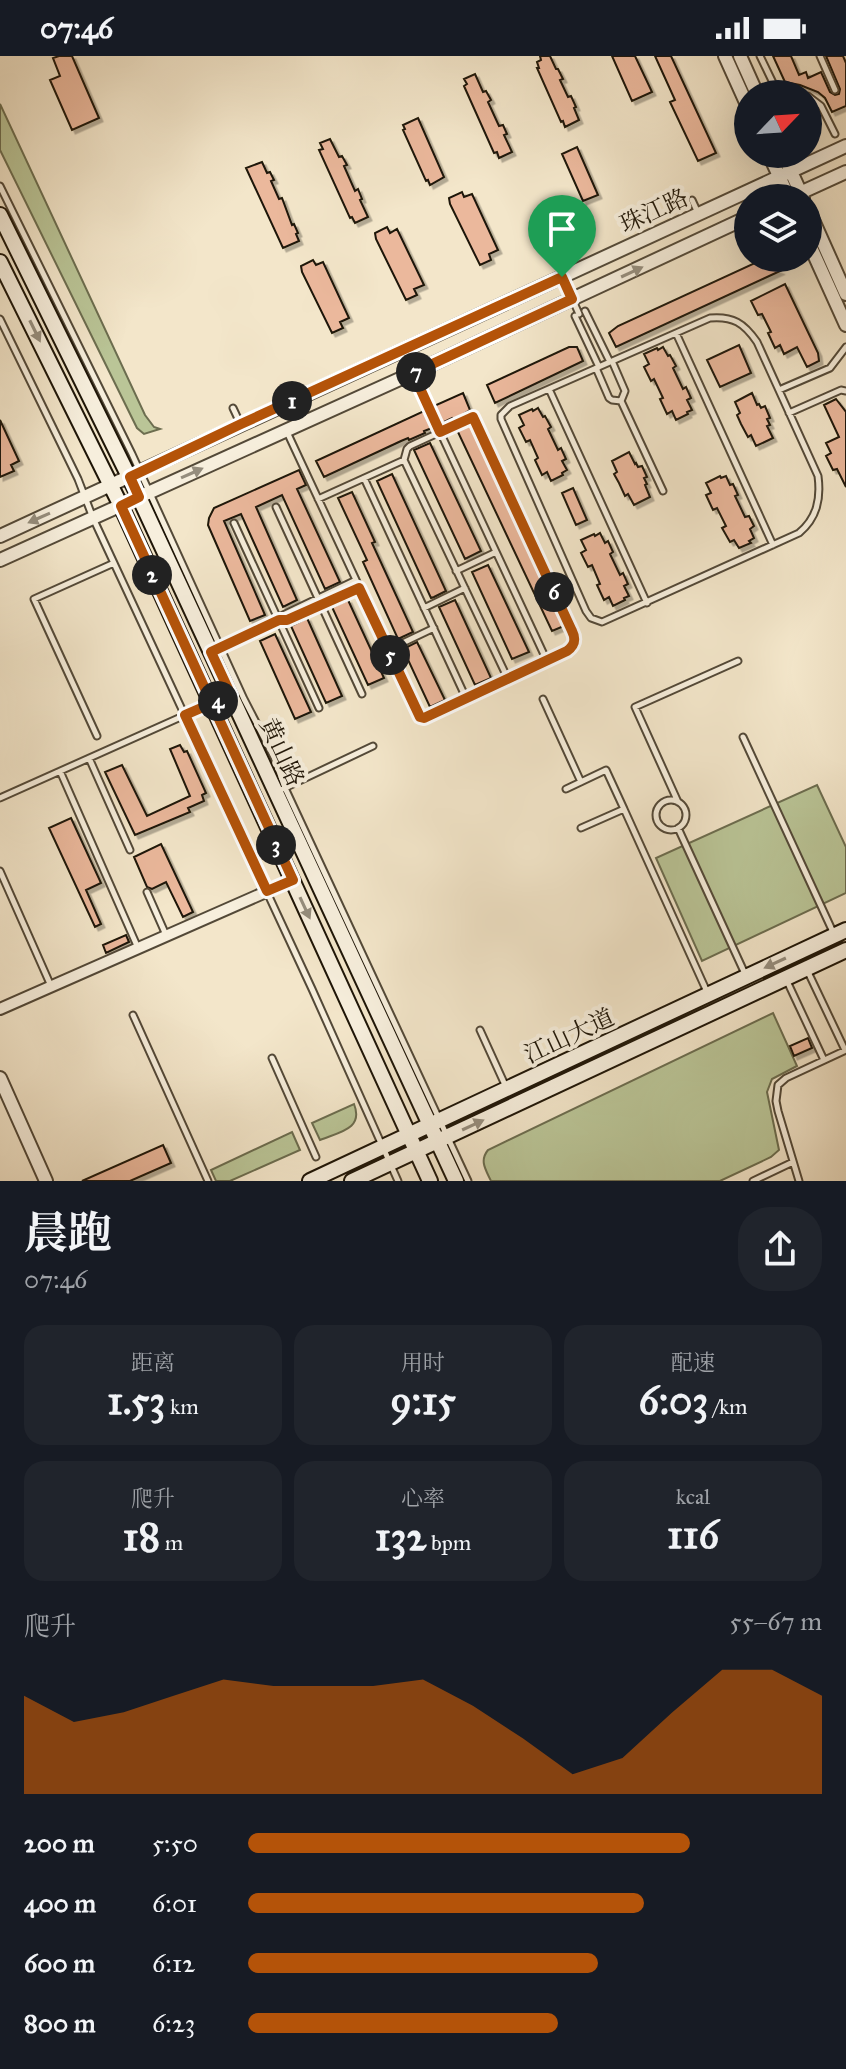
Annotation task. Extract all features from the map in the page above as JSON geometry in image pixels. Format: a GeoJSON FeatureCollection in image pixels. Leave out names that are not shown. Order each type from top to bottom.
{"type":"FeatureCollection","features":[{"type":"Feature","properties":{"kind":"main road","name":"黄山路"},"geometry":{"type":"LineString","coordinates":[[0,215],[145,495],[216,650],[231,695],[281,790],[443,1139],[456,1181]]}},
{"type":"Feature","properties":{"kind":"main road","name":"黄山路"},"geometry":{"type":"LineString","coordinates":[[2,271],[121,506],[430,1181]]}},
{"type":"Feature","properties":{"kind":"main road","name":"江山大道"},"geometry":{"type":"LineString","coordinates":[[310,1181],[840,933]]}},
{"type":"Feature","properties":{"kind":"main road","name":"江山大道"},"geometry":{"type":"LineString","coordinates":[[352,1181],[846,950]]}},
{"type":"Feature","properties":{"kind":"street"},"geometry":{"type":"LineString","coordinates":[[725,56],[736,80]]}},
{"type":"Feature","properties":{"kind":"street"},"geometry":{"type":"LineString","coordinates":[[740,56],[751,80]]}},
{"type":"Feature","properties":{"kind":"street","name":"珠江路"},"geometry":{"type":"LineString","coordinates":[[0,536],[846,146]]}},
{"type":"Feature","properties":{"kind":"street"},"geometry":{"type":"LineString","coordinates":[[780,168],[789,184]]}},
{"type":"Feature","properties":{"kind":"street"},"geometry":{"type":"LineString","coordinates":[[784,168],[785,174]]}},
{"type":"Feature","properties":{"kind":"street"},"geometry":{"type":"LineString","coordinates":[[822,184],[846,172]]}},
{"type":"Feature","properties":{"kind":"street"},"geometry":{"type":"LineString","coordinates":[[686,220],[696,242]]}},
{"type":"Feature","properties":{"kind":"street","name":"珠江路"},"geometry":{"type":"LineString","coordinates":[[0,560],[734,224]]}},
{"type":"Feature","properties":{"kind":"street"},"geometry":{"type":"LineString","coordinates":[[822,240],[846,294]]}},
{"type":"Feature","properties":{"kind":"street"},"geometry":{"type":"LineString","coordinates":[[822,272],[846,325]]}},
{"type":"Feature","properties":{"kind":"street"},"geometry":{"type":"LineString","coordinates":[[441,333],[451,356]]}},
{"type":"Feature","properties":{"kind":"street"},"geometry":{"type":"LineString","coordinates":[[329,384],[339,407]]}},
{"type":"Feature","properties":{"kind":"street"},"geometry":{"type":"LineString","coordinates":[[0,1009],[293,880]]}},
{"type":"Feature","properties":{"kind":"street"},"geometry":{"type":"LineString","coordinates":[[0,1078],[46,1181]]}},
{"type":"Feature","properties":{"kind":"street"},"geometry":{"type":"LineString","coordinates":[[0,1095],[38,1181]]}},
{"type":"Feature","properties":{"kind":"lane"},"geometry":{"type":"LineString","coordinates":[[760,56],[772,80]]}},
{"type":"Feature","properties":{"kind":"lane"},"geometry":{"type":"LineString","coordinates":[[820,56],[835,90]]}},
{"type":"Feature","properties":{"kind":"lane"},"geometry":{"type":"LineString","coordinates":[[822,108],[835,134]]}},
{"type":"Feature","properties":{"kind":"lane"},"geometry":{"type":"LineString","coordinates":[[0,186],[135,474]]}},
{"type":"Feature","properties":{"kind":"lane"},"geometry":{"type":"LineString","coordinates":[[692,200],[699,214]]}},
{"type":"Feature","properties":{"kind":"lane"},"geometry":{"type":"LineString","coordinates":[[562,277],[579,313],[611,362],[625,391],[621,401],[663,491]]}},
{"type":"Feature","properties":{"kind":"lane"},"geometry":{"type":"LineString","coordinates":[[579,313],[609,398],[621,401]]}},
{"type":"Feature","properties":{"kind":"lane"},"geometry":{"type":"LineString","coordinates":[[724,317],[747,328],[757,342],[818,476],[819,502],[811,520],[799,533],[602,622],[591,618],[586,611],[501,415],[510,406],[611,362],[710,318],[724,317]]}},
{"type":"Feature","properties":{"kind":"lane"},"geometry":{"type":"LineString","coordinates":[[0,319],[46,410],[398,1181]]}},
{"type":"Feature","properties":{"kind":"lane"},"geometry":{"type":"LineString","coordinates":[[676,333],[773,545]]}},
{"type":"Feature","properties":{"kind":"lane"},"geometry":{"type":"LineString","coordinates":[[779,390],[830,368],[846,347]]}},
{"type":"Feature","properties":{"kind":"lane"},"geometry":{"type":"LineString","coordinates":[[413,373],[547,661]]}},
{"type":"Feature","properties":{"kind":"lane"},"geometry":{"type":"LineString","coordinates":[[549,389],[647,603]]}},
{"type":"Feature","properties":{"kind":"lane"},"geometry":{"type":"LineString","coordinates":[[789,413],[841,390],[846,391]]}},
{"type":"Feature","properties":{"kind":"lane"},"geometry":{"type":"LineString","coordinates":[[233,408],[241,424]]}},
{"type":"Feature","properties":{"kind":"lane"},"geometry":{"type":"LineString","coordinates":[[286,431],[420,717],[424,718],[547,661],[567,651],[575,642],[575,636],[473,417],[410,446],[404,460],[508,679]]}},
{"type":"Feature","properties":{"kind":"lane"},"geometry":{"type":"LineString","coordinates":[[318,499],[404,460]]}},
{"type":"Feature","properties":{"kind":"lane"},"geometry":{"type":"LineString","coordinates":[[364,478],[466,698]]}},
{"type":"Feature","properties":{"kind":"lane"},"geometry":{"type":"LineString","coordinates":[[276,507],[362,694]]}},
{"type":"Feature","properties":{"kind":"lane"},"geometry":{"type":"LineString","coordinates":[[234,523],[319,708]]}},
{"type":"Feature","properties":{"kind":"lane"},"geometry":{"type":"LineString","coordinates":[[456,571],[496,552]]}},
{"type":"Feature","properties":{"kind":"lane"},"geometry":{"type":"LineString","coordinates":[[97,736],[34,599],[114,563]]}},
{"type":"Feature","properties":{"kind":"lane"},"geometry":{"type":"LineString","coordinates":[[356,580],[287,620],[279,620],[216,650],[274,757],[281,790],[373,746]]}},
{"type":"Feature","properties":{"kind":"lane"},"geometry":{"type":"LineString","coordinates":[[320,602],[359,588]]}},
{"type":"Feature","properties":{"kind":"lane"},"geometry":{"type":"LineString","coordinates":[[424,608],[465,588]]}},
{"type":"Feature","properties":{"kind":"lane"},"geometry":{"type":"LineString","coordinates":[[388,650],[434,628]]}},
{"type":"Feature","properties":{"kind":"lane"},"geometry":{"type":"LineString","coordinates":[[678,802],[635,707],[738,661]]}},
{"type":"Feature","properties":{"kind":"lane"},"geometry":{"type":"LineString","coordinates":[[0,798],[231,695]]}},
{"type":"Feature","properties":{"kind":"lane"},"geometry":{"type":"LineString","coordinates":[[543,699],[581,782]]}},
{"type":"Feature","properties":{"kind":"lane"},"geometry":{"type":"LineString","coordinates":[[743,737],[840,933]]}},
{"type":"Feature","properties":{"kind":"lane"},"geometry":{"type":"LineString","coordinates":[[89,758],[130,850]]}},
{"type":"Feature","properties":{"kind":"lane"},"geometry":{"type":"LineString","coordinates":[[566,789],[606,770],[708,995]]}},
{"type":"Feature","properties":{"kind":"lane"},"geometry":{"type":"LineString","coordinates":[[60,771],[138,948]]}},
{"type":"Feature","properties":{"kind":"lane"},"geometry":{"type":"LineString","coordinates":[[668,800],[678,802],[686,812],[684,822],[673,830],[663,828],[656,815],[660,805],[668,800]]}},
{"type":"Feature","properties":{"kind":"lane"},"geometry":{"type":"LineString","coordinates":[[581,828],[624,809]]}},
{"type":"Feature","properties":{"kind":"lane"},"geometry":{"type":"LineString","coordinates":[[678,828],[746,977]]}},
{"type":"Feature","properties":{"kind":"lane"},"geometry":{"type":"LineString","coordinates":[[0,871],[51,986]]}},
{"type":"Feature","properties":{"kind":"lane"},"geometry":{"type":"LineString","coordinates":[[147,892],[166,936]]}},
{"type":"Feature","properties":{"kind":"lane"},"geometry":{"type":"LineString","coordinates":[[799,1181],[778,1111],[778,1085],[786,1078],[846,1050],[807,968]]}},
{"type":"Feature","properties":{"kind":"lane"},"geometry":{"type":"LineString","coordinates":[[786,978],[824,1060]]}},
{"type":"Feature","properties":{"kind":"lane"},"geometry":{"type":"LineString","coordinates":[[133,1015],[208,1181]]}},
{"type":"Feature","properties":{"kind":"lane"},"geometry":{"type":"LineString","coordinates":[[480,1030],[507,1089]]}},
{"type":"Feature","properties":{"kind":"lane"},"geometry":{"type":"LineString","coordinates":[[272,1058],[316,1157]]}},
{"type":"Feature","properties":{"kind":"lane"},"geometry":{"type":"LineString","coordinates":[[443,1139],[468,1181]]}},
{"type":"Feature","properties":{"kind":"lane"},"geometry":{"type":"LineString","coordinates":[[753,1181],[793,1162]]}},
{"type":"Feature","properties":{"kind":"green space"},"geometry":{"type":"Polygon","coordinates":[[[0,104],[145,415],[154,427],[160,429],[144,434],[137,428],[0,150],[0,104]]]}},
{"type":"Feature","properties":{"kind":"green space"},"geometry":{"type":"Polygon","coordinates":[[[817,785],[846,847],[846,893],[702,961],[656,858],[817,785]]]}},
{"type":"Feature","properties":{"kind":"green space"},"geometry":{"type":"Polygon","coordinates":[[[773,1013],[797,1066],[772,1079],[767,1092],[779,1150],[771,1157],[720,1181],[491,1181],[484,1162],[488,1150],[773,1013]]]}},
{"type":"Feature","properties":{"kind":"green space"},"geometry":{"type":"Polygon","coordinates":[[[354,1104],[356,1119],[353,1124],[320,1140],[312,1123],[354,1104]]]}},
{"type":"Feature","properties":{"kind":"green space"},"geometry":{"type":"Polygon","coordinates":[[[292,1132],[300,1150],[230,1181],[216,1181],[211,1170],[292,1132]]]}},
{"type":"Feature","properties":{"kind":"building"},"geometry":{"type":"Polygon","coordinates":[[[72,56],[99,118],[72,130],[50,80],[60,76],[53,58],[72,56]]]}},
{"type":"Feature","properties":{"kind":"building"},"geometry":{"type":"Polygon","coordinates":[[[540,56],[550,56],[563,79],[560,80],[568,97],[571,96],[576,107],[579,120],[565,127],[537,68],[540,56]]]}},
{"type":"Feature","properties":{"kind":"building"},"geometry":{"type":"Polygon","coordinates":[[[612,56],[635,56],[652,92],[632,101],[612,56]]]}},
{"type":"Feature","properties":{"kind":"building"},"geometry":{"type":"Polygon","coordinates":[[[655,56],[671,56],[716,153],[698,161],[670,102],[675,100],[655,56]]]}},
{"type":"Feature","properties":{"kind":"building"},"geometry":{"type":"Polygon","coordinates":[[[773,56],[791,56],[799,75],[806,72],[808,78],[821,72],[830,92],[839,94],[840,89],[826,56],[843,56],[846,63],[846,106],[832,112],[822,95],[822,80],[784,80],[773,56]]]}},
{"type":"Feature","properties":{"kind":"building"},"geometry":{"type":"Polygon","coordinates":[[[475,74],[483,92],[486,91],[491,100],[488,102],[499,126],[503,125],[507,134],[504,135],[512,152],[499,158],[464,86],[467,84],[464,79],[475,74]]]}},
{"type":"Feature","properties":{"kind":"building"},"geometry":{"type":"Polygon","coordinates":[[[418,118],[444,177],[430,185],[403,130],[403,125],[418,118]]]}},
{"type":"Feature","properties":{"kind":"building"},"geometry":{"type":"Polygon","coordinates":[[[330,139],[347,165],[344,166],[355,191],[358,189],[368,217],[355,223],[319,150],[323,149],[320,143],[330,139]]]}},
{"type":"Feature","properties":{"kind":"building"},"geometry":{"type":"Polygon","coordinates":[[[577,147],[598,195],[583,201],[562,154],[577,147]]]}},
{"type":"Feature","properties":{"kind":"building"},"geometry":{"type":"Polygon","coordinates":[[[262,162],[267,173],[270,172],[279,199],[282,198],[298,233],[299,241],[283,248],[246,168],[262,162]]]}},
{"type":"Feature","properties":{"kind":"building"},"geometry":{"type":"Polygon","coordinates":[[[462,192],[464,197],[472,194],[498,250],[489,254],[491,260],[480,265],[450,204],[449,198],[462,192]]]}},
{"type":"Feature","properties":{"kind":"building"},"geometry":{"type":"Polygon","coordinates":[[[387,227],[390,233],[397,229],[424,285],[414,289],[417,295],[406,300],[376,239],[375,233],[387,227]]]}},
{"type":"Feature","properties":{"kind":"building"},"geometry":{"type":"Polygon","coordinates":[[[313,260],[316,265],[323,262],[349,318],[340,322],[343,328],[332,333],[302,272],[301,266],[313,260]]]}},
{"type":"Feature","properties":{"kind":"building"},"geometry":{"type":"Polygon","coordinates":[[[735,272],[778,272],[616,347],[609,333],[735,272]]]}},
{"type":"Feature","properties":{"kind":"building"},"geometry":{"type":"Polygon","coordinates":[[[785,284],[818,353],[819,361],[807,367],[797,347],[784,354],[780,345],[775,348],[762,314],[758,315],[751,301],[785,284]]]}},
{"type":"Feature","properties":{"kind":"building"},"geometry":{"type":"Polygon","coordinates":[[[739,345],[751,373],[720,387],[707,360],[739,345]]]}},
{"type":"Feature","properties":{"kind":"building"},"geometry":{"type":"Polygon","coordinates":[[[569,347],[577,347],[583,361],[495,403],[487,385],[569,347]]]}},
{"type":"Feature","properties":{"kind":"building"},"geometry":{"type":"Polygon","coordinates":[[[663,347],[676,366],[673,368],[683,389],[686,387],[691,398],[687,400],[692,410],[676,420],[672,411],[667,414],[654,379],[651,381],[644,367],[649,364],[644,354],[663,347]]]}},
{"type":"Feature","properties":{"kind":"building"},"geometry":{"type":"Polygon","coordinates":[[[463,393],[470,410],[442,423],[434,406],[463,393]]]}},
{"type":"Feature","properties":{"kind":"building"},"geometry":{"type":"Polygon","coordinates":[[[752,393],[757,405],[761,408],[765,406],[770,418],[767,419],[770,425],[767,426],[773,438],[756,446],[741,424],[735,402],[752,393]]]}},
{"type":"Feature","properties":{"kind":"building"},"geometry":{"type":"Polygon","coordinates":[[[836,399],[846,412],[846,487],[826,456],[831,453],[826,443],[839,437],[824,405],[836,399]]]}},
{"type":"Feature","properties":{"kind":"building"},"geometry":{"type":"Polygon","coordinates":[[[538,408],[551,427],[548,429],[558,450],[561,448],[566,459],[562,461],[567,470],[551,481],[547,472],[542,475],[530,440],[526,442],[519,428],[524,425],[519,415],[538,408]]]}},
{"type":"Feature","properties":{"kind":"building"},"geometry":{"type":"Polygon","coordinates":[[[424,411],[432,428],[425,433],[324,477],[316,461],[424,411]]]}},
{"type":"Feature","properties":{"kind":"building"},"geometry":{"type":"Polygon","coordinates":[[[0,420],[19,461],[11,465],[14,471],[0,477],[0,420]]]}},
{"type":"Feature","properties":{"kind":"building"},"geometry":{"type":"Polygon","coordinates":[[[470,424],[564,626],[552,631],[457,430],[470,424]]]}},
{"type":"Feature","properties":{"kind":"building"},"geometry":{"type":"Polygon","coordinates":[[[430,443],[481,551],[465,559],[414,450],[430,443]]]}},
{"type":"Feature","properties":{"kind":"building"},"geometry":{"type":"Polygon","coordinates":[[[629,452],[635,464],[642,466],[650,497],[634,505],[628,494],[625,496],[614,474],[617,472],[612,461],[629,452]]]}},
{"type":"Feature","properties":{"kind":"building"},"geometry":{"type":"Polygon","coordinates":[[[299,470],[306,485],[297,489],[340,582],[325,589],[282,495],[256,507],[297,600],[283,607],[241,514],[224,521],[265,615],[250,621],[208,525],[209,518],[214,508],[299,470]]]}},
{"type":"Feature","properties":{"kind":"building"},"geometry":{"type":"Polygon","coordinates":[[[392,474],[446,591],[431,598],[377,481],[392,474]]]}},
{"type":"Feature","properties":{"kind":"building"},"geometry":{"type":"Polygon","coordinates":[[[726,476],[730,485],[733,484],[745,517],[749,516],[754,526],[750,529],[754,538],[749,541],[751,543],[739,548],[734,540],[730,542],[722,528],[726,526],[717,508],[713,510],[706,495],[711,493],[706,483],[726,476]]]}},
{"type":"Feature","properties":{"kind":"building"},"geometry":{"type":"Polygon","coordinates":[[[573,488],[587,520],[576,525],[562,493],[573,488]]]}},
{"type":"Feature","properties":{"kind":"building"},"geometry":{"type":"Polygon","coordinates":[[[352,492],[413,632],[398,639],[363,562],[367,560],[338,498],[352,492]]]}},
{"type":"Feature","properties":{"kind":"building"},"geometry":{"type":"Polygon","coordinates":[[[600,533],[605,543],[608,541],[613,552],[610,554],[628,584],[624,586],[629,596],[613,606],[609,597],[604,600],[592,565],[588,567],[581,553],[586,550],[581,540],[600,533]]]}},
{"type":"Feature","properties":{"kind":"building"},"geometry":{"type":"Polygon","coordinates":[[[488,565],[529,652],[512,659],[472,572],[488,565]]]}},
{"type":"Feature","properties":{"kind":"building"},"geometry":{"type":"Polygon","coordinates":[[[348,600],[384,678],[368,685],[332,607],[348,600]]]}},
{"type":"Feature","properties":{"kind":"building"},"geometry":{"type":"Polygon","coordinates":[[[455,600],[491,678],[475,685],[439,607],[455,600]]]}},
{"type":"Feature","properties":{"kind":"building"},"geometry":{"type":"Polygon","coordinates":[[[307,618],[342,696],[326,703],[291,626],[307,618]]]}},
{"type":"Feature","properties":{"kind":"building"},"geometry":{"type":"Polygon","coordinates":[[[275,634],[311,712],[295,719],[260,641],[275,634]]]}},
{"type":"Feature","properties":{"kind":"building"},"geometry":{"type":"Polygon","coordinates":[[[417,642],[445,700],[430,707],[403,649],[417,642]]]}},
{"type":"Feature","properties":{"kind":"building"},"geometry":{"type":"Polygon","coordinates":[[[180,745],[184,752],[187,751],[206,793],[202,795],[204,801],[188,808],[190,812],[135,835],[105,772],[122,765],[147,816],[190,796],[170,749],[180,745]]]}},
{"type":"Feature","properties":{"kind":"building"},"geometry":{"type":"Polygon","coordinates":[[[71,818],[101,883],[86,890],[101,924],[95,927],[49,828],[71,818]]]}},
{"type":"Feature","properties":{"kind":"building"},"geometry":{"type":"Polygon","coordinates":[[[161,844],[193,912],[183,917],[166,882],[152,889],[147,887],[134,857],[161,844]]]}},
{"type":"Feature","properties":{"kind":"building"},"geometry":{"type":"Polygon","coordinates":[[[126,935],[129,942],[106,953],[103,945],[126,935]]]}},
{"type":"Feature","properties":{"kind":"building"},"geometry":{"type":"Polygon","coordinates":[[[808,1038],[812,1048],[794,1056],[790,1046],[808,1038]]]}},
{"type":"Feature","properties":{"kind":"building"},"geometry":{"type":"Polygon","coordinates":[[[163,1145],[171,1163],[130,1181],[82,1181],[163,1145]]]}},
{"type":"Feature","properties":{"kind":"route"},"geometry":{"type":"LineString","coordinates":[[562,277],[130,477],[139,497],[121,506],[211,703],[293,880],[267,891],[185,715],[211,703],[231,695],[211,652],[359,588],[420,717],[424,718],[567,651],[575,642],[575,636],[473,417],[440,432],[413,373],[572,299],[562,277]]}}]}
